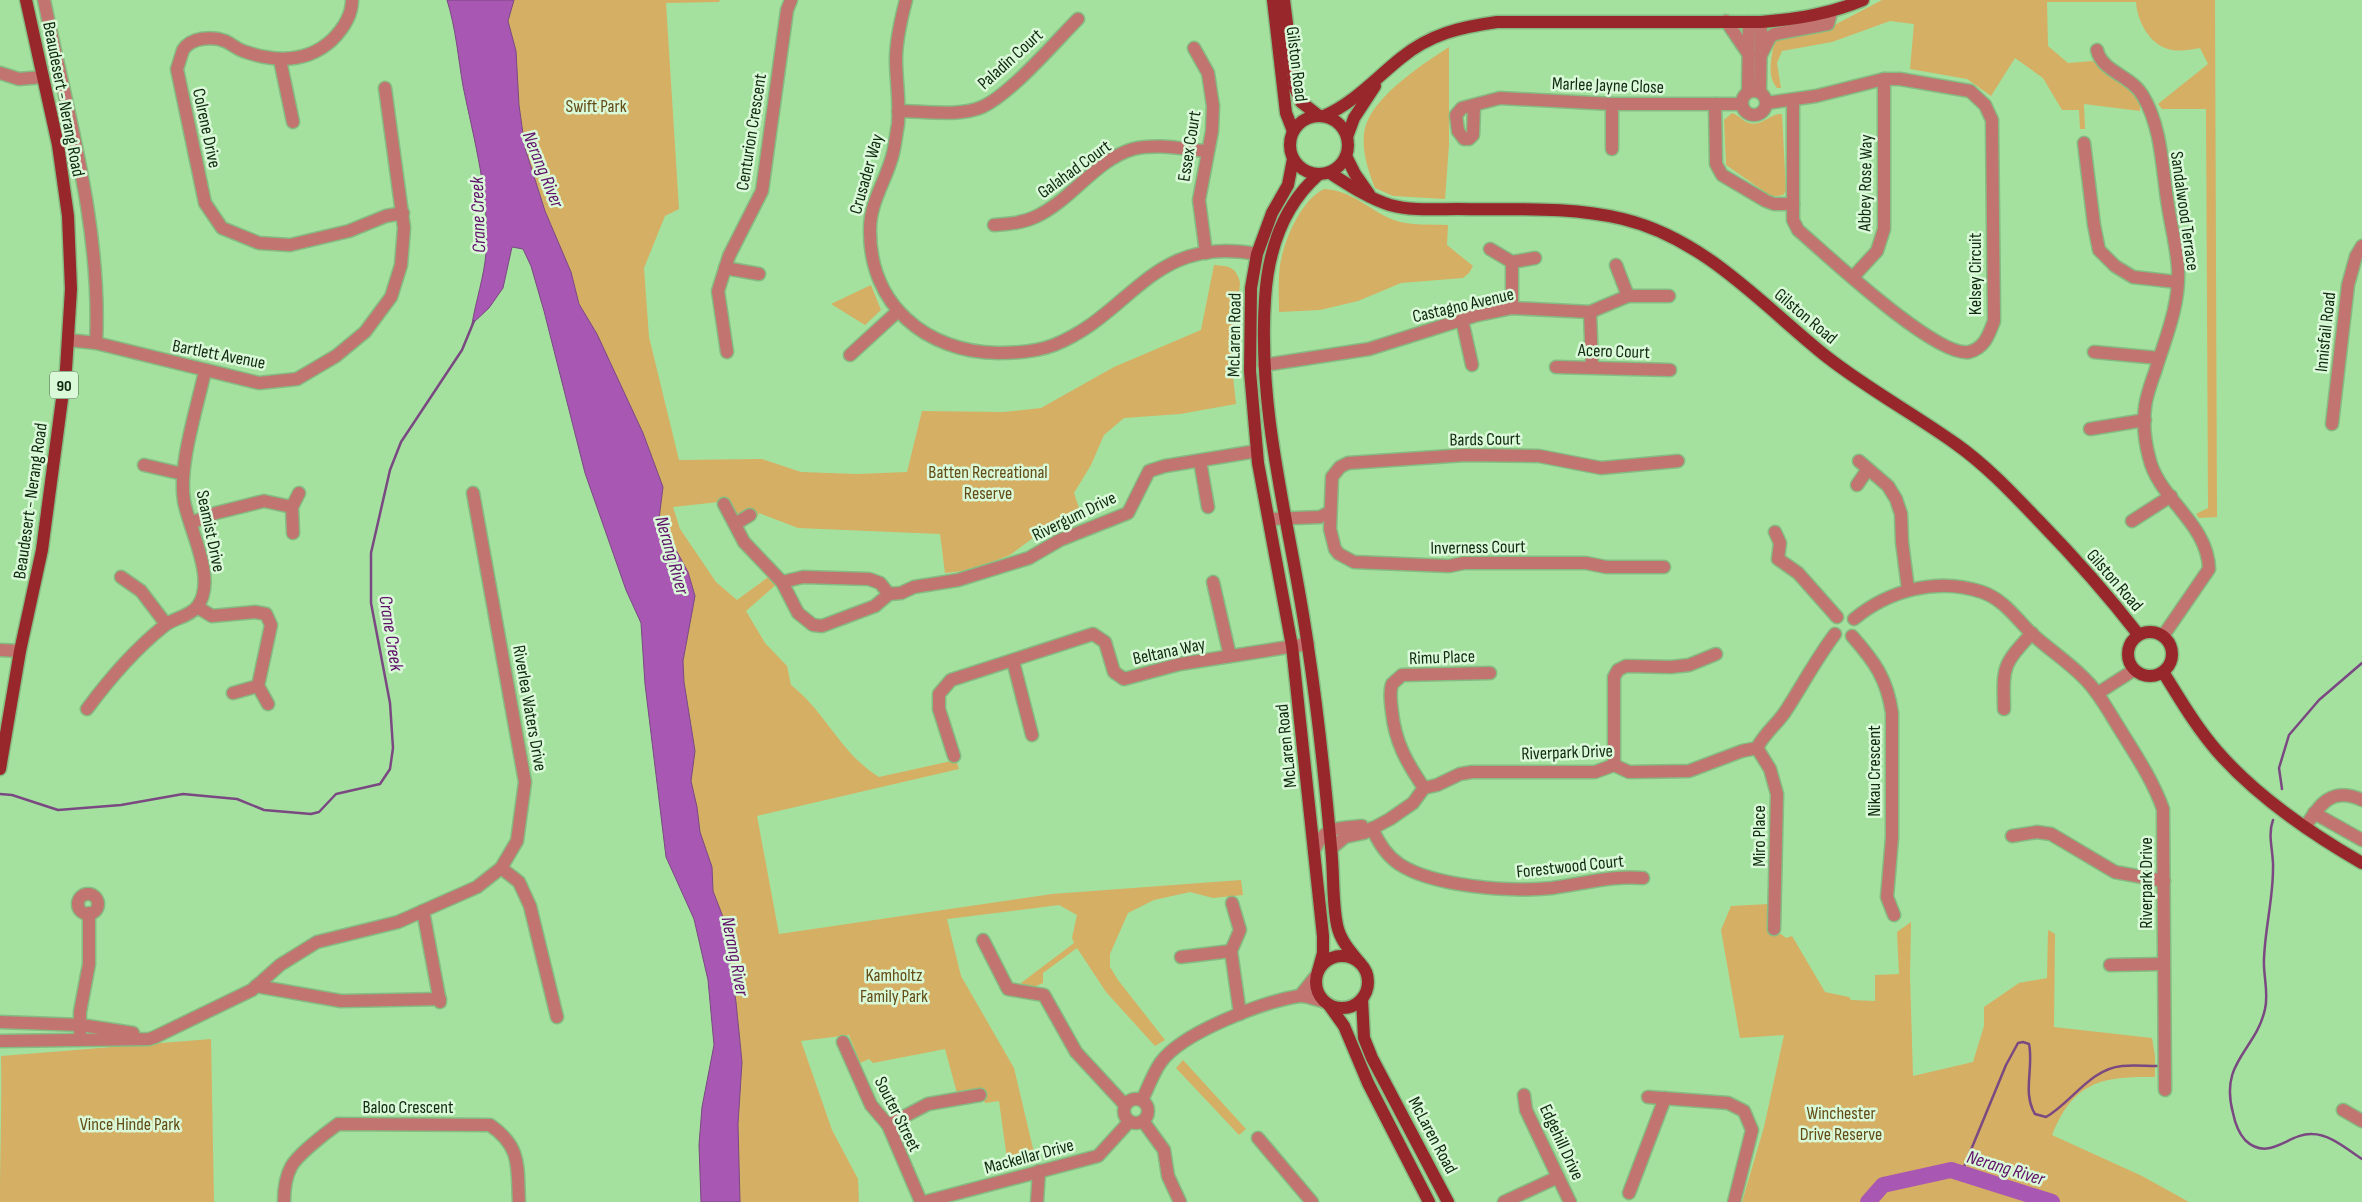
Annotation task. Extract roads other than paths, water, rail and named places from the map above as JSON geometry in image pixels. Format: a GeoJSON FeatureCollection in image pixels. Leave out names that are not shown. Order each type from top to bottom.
{"type":"FeatureCollection","features":[{"type":"Feature","properties":{"kind":"main road","name":"Beaudesert - Nerang Road"},"geometry":{"type":"LineString","coordinates":[[0,769],[20,651],[42,550],[68,340],[71,289],[68,216],[58,145],[26,0]]}},
{"type":"Feature","properties":{"kind":"main road","name":"Gilston Road"},"geometry":{"type":"LineString","coordinates":[[1273,0],[1286,113],[1293,132]]}},
{"type":"Feature","properties":{"kind":"main road","name":"Gilston Road"},"geometry":{"type":"LineString","coordinates":[[1284,0],[1295,88],[1302,102],[1322,116]]}},
{"type":"Feature","properties":{"kind":"main road"},"geometry":{"type":"LineString","coordinates":[[1346,156],[1337,169],[1324,174],[1303,170],[1293,159],[1290,146],[1293,132],[1304,120],[1322,116],[1347,104],[1403,56],[1444,32],[1497,22],[1755,22],[1803,18],[1831,12],[1863,0]]}},
{"type":"Feature","properties":{"kind":"main road"},"geometry":{"type":"LineString","coordinates":[[1371,196],[1355,174],[1346,156],[1347,137],[1354,118],[1383,74]]}},
{"type":"Feature","properties":{"kind":"main road"},"geometry":{"type":"LineString","coordinates":[[1322,116],[1339,123],[1347,137]]}},
{"type":"Feature","properties":{"kind":"main road","name":"McLaren Road"},"geometry":{"type":"LineString","coordinates":[[1293,159],[1288,185],[1272,213],[1257,254],[1251,288],[1251,398],[1268,519],[1292,646],[1323,936],[1323,953],[1317,974]]}},
{"type":"Feature","properties":{"kind":"main road","name":"Gilston Road"},"geometry":{"type":"LineString","coordinates":[[1324,174],[1357,191],[1389,204],[1418,209],[1567,211],[1595,214],[1650,227],[1697,251],[1729,274],[1827,356],[1891,402],[1956,444],[1981,465],[2009,490],[2096,582],[2138,634]]}},
{"type":"Feature","properties":{"kind":"main road","name":"McLaren Road"},"geometry":{"type":"LineString","coordinates":[[1324,174],[1295,199],[1275,240],[1266,288],[1264,365],[1269,419],[1308,644],[1332,848],[1336,925],[1343,942],[1360,962]]}},
{"type":"Feature","properties":{"kind":"main road"},"geometry":{"type":"LineString","coordinates":[[2149,631],[2163,636],[2169,643],[2172,655],[2171,662],[2163,672],[2151,677],[2139,674],[2130,665],[2127,651],[2129,644],[2138,634],[2149,631]]}},
{"type":"Feature","properties":{"kind":"main road"},"geometry":{"type":"LineString","coordinates":[[2163,672],[2199,728],[2218,752],[2263,795],[2305,827],[2362,863]]}},
{"type":"Feature","properties":{"kind":"main road"},"geometry":{"type":"LineString","coordinates":[[1336,956],[1353,958],[1360,962],[1367,974],[1368,982],[1362,999],[1347,1008],[1327,1004],[1317,990],[1317,974],[1322,964],[1336,956]]}},
{"type":"Feature","properties":{"kind":"main road","name":"McLaren Road"},"geometry":{"type":"LineString","coordinates":[[1362,999],[1362,1024],[1370,1053],[1448,1202]]}},
{"type":"Feature","properties":{"kind":"main road","name":"McLaren Road"},"geometry":{"type":"LineString","coordinates":[[1327,1004],[1344,1026],[1368,1083],[1429,1202]]}},
{"type":"Feature","properties":{"kind":"street","name":"Beaudesert - Nerang Road"},"geometry":{"type":"LineString","coordinates":[[44,0],[87,204],[95,269],[96,343]]}},
{"type":"Feature","properties":{"kind":"street","name":"Colrene Drive"},"geometry":{"type":"LineString","coordinates":[[352,0],[352,8],[343,29],[324,47],[302,57],[280,60],[244,52],[226,41],[213,38],[200,39],[184,48],[177,69],[205,203],[222,228],[259,243],[290,245],[349,231],[386,216],[402,213]]}},
{"type":"Feature","properties":{"kind":"street","name":"Centurion Crescent"},"geometry":{"type":"LineString","coordinates":[[727,352],[718,291],[729,256],[762,191],[787,10],[791,0]]}},
{"type":"Feature","properties":{"kind":"street","name":"Crusader Way"},"geometry":{"type":"LineString","coordinates":[[906,0],[899,26],[896,59],[898,111],[892,158],[876,197],[870,228],[872,261],[885,293],[897,312],[927,335],[966,350],[1016,353],[1033,350],[1052,345],[1073,336],[1154,272],[1170,263],[1206,254],[1257,254]]}},
{"type":"Feature","properties":{"kind":"street"},"geometry":{"type":"LineString","coordinates":[[1755,55],[1770,37],[1776,34],[1828,24],[1831,12]]}},
{"type":"Feature","properties":{"kind":"street","name":"Paladin Court"},"geometry":{"type":"LineString","coordinates":[[898,111],[959,112],[981,108],[1002,96],[1078,19]]}},
{"type":"Feature","properties":{"kind":"street"},"geometry":{"type":"LineString","coordinates":[[1726,22],[1755,55]]}},
{"type":"Feature","properties":{"kind":"street"},"geometry":{"type":"LineString","coordinates":[[1754,92],[1755,22]]}},
{"type":"Feature","properties":{"kind":"street","name":"Essex Court"},"geometry":{"type":"LineString","coordinates":[[1194,48],[1208,73],[1212,89],[1212,131],[1206,151],[1199,200],[1206,254]]}},
{"type":"Feature","properties":{"kind":"street","name":"Sandalwood Terrace"},"geometry":{"type":"LineString","coordinates":[[2097,50],[2099,59],[2105,65],[2137,85],[2154,116],[2178,270],[2175,308],[2145,408],[2149,460],[2160,484],[2189,519],[2202,542],[2209,560],[2209,569],[2163,636]]}},
{"type":"Feature","properties":{"kind":"street"},"geometry":{"type":"LineString","coordinates":[[280,60],[293,122]]}},
{"type":"Feature","properties":{"kind":"street"},"geometry":{"type":"LineString","coordinates":[[0,73],[19,79],[43,78]]}},
{"type":"Feature","properties":{"kind":"street","name":"Kelsey Circuit"},"geometry":{"type":"LineString","coordinates":[[1767,103],[1793,100],[1884,79],[1900,79],[1970,91],[1985,105],[1992,120],[1994,321],[1988,338],[1982,346],[1970,352],[1956,351],[1900,317],[1798,230],[1793,220],[1793,100]]}},
{"type":"Feature","properties":{"kind":"street","name":"Abbey Rose Way"},"geometry":{"type":"LineString","coordinates":[[1853,277],[1877,251],[1884,229],[1884,79]]}},
{"type":"Feature","properties":{"kind":"street","name":"Bartlett Avenue"},"geometry":{"type":"LineString","coordinates":[[68,340],[96,343],[259,383],[297,379],[336,356],[365,332],[391,297],[401,265],[404,228],[385,88]]}},
{"type":"Feature","properties":{"kind":"street"},"geometry":{"type":"LineString","coordinates":[[1754,92],[1767,103],[1763,112],[1755,116],[1746,113],[1742,104],[1743,97],[1754,92]]}},
{"type":"Feature","properties":{"kind":"street","name":"Marlee Jayne Close"},"geometry":{"type":"LineString","coordinates":[[1474,106],[1500,98],[1612,104],[1742,104]]}},
{"type":"Feature","properties":{"kind":"street"},"geometry":{"type":"LineString","coordinates":[[1612,104],[1612,149]]}},
{"type":"Feature","properties":{"kind":"street"},"geometry":{"type":"LineString","coordinates":[[1715,104],[1716,164],[1722,175],[1766,201],[1774,204],[1793,204]]}},
{"type":"Feature","properties":{"kind":"street"},"geometry":{"type":"LineString","coordinates":[[2084,143],[2099,250],[2115,266],[2133,277],[2177,282]]}},
{"type":"Feature","properties":{"kind":"street","name":"Galahad Court"},"geometry":{"type":"LineString","coordinates":[[994,225],[1020,222],[1044,213],[1108,163],[1132,150],[1154,147],[1206,151]]}},
{"type":"Feature","properties":{"kind":"street","name":"Innisfail Road"},"geometry":{"type":"LineString","coordinates":[[2332,424],[2348,285],[2356,256],[2362,246]]}},
{"type":"Feature","properties":{"kind":"street"},"geometry":{"type":"LineString","coordinates":[[1490,249],[1512,262],[1535,258]]}},
{"type":"Feature","properties":{"kind":"street"},"geometry":{"type":"LineString","coordinates":[[1512,262],[1512,308]]}},
{"type":"Feature","properties":{"kind":"street"},"geometry":{"type":"LineString","coordinates":[[1616,265],[1628,296]]}},
{"type":"Feature","properties":{"kind":"street"},"geometry":{"type":"LineString","coordinates":[[725,268],[759,274]]}},
{"type":"Feature","properties":{"kind":"street","name":"Castagno Avenue"},"geometry":{"type":"LineString","coordinates":[[1264,365],[1370,349],[1462,320],[1512,308],[1590,312],[1628,296],[1669,296]]}},
{"type":"Feature","properties":{"kind":"street"},"geometry":{"type":"LineString","coordinates":[[850,355],[897,312]]}},
{"type":"Feature","properties":{"kind":"street"},"geometry":{"type":"LineString","coordinates":[[1590,312],[1592,366]]}},
{"type":"Feature","properties":{"kind":"street"},"geometry":{"type":"LineString","coordinates":[[1462,320],[1472,365]]}},
{"type":"Feature","properties":{"kind":"street"},"geometry":{"type":"LineString","coordinates":[[2094,352],[2159,358]]}},
{"type":"Feature","properties":{"kind":"street","name":"Acero Court"},"geometry":{"type":"LineString","coordinates":[[1556,367],[1592,366],[1670,370]]}},
{"type":"Feature","properties":{"kind":"street","name":"Seamist Drive"},"geometry":{"type":"LineString","coordinates":[[197,607],[205,584],[201,556],[184,501],[183,474],[205,371]]}},
{"type":"Feature","properties":{"kind":"street"},"geometry":{"type":"LineString","coordinates":[[2090,429],[2145,420]]}},
{"type":"Feature","properties":{"kind":"street","name":"Rivergum Drive"},"geometry":{"type":"LineString","coordinates":[[724,504],[744,542],[782,582],[798,613],[812,625],[822,626],[875,606],[889,594],[901,593],[914,587],[958,580],[1029,558],[1060,540],[1128,513],[1148,471],[1165,466],[1257,451]]}},
{"type":"Feature","properties":{"kind":"street","name":"Bards Court"},"geometry":{"type":"LineString","coordinates":[[1330,512],[1332,477],[1335,472],[1348,463],[1465,455],[1538,456],[1601,468],[1678,461]]}},
{"type":"Feature","properties":{"kind":"street"},"geometry":{"type":"LineString","coordinates":[[1200,461],[1208,507]]}},
{"type":"Feature","properties":{"kind":"street"},"geometry":{"type":"LineString","coordinates":[[144,465],[183,474]]}},
{"type":"Feature","properties":{"kind":"street"},"geometry":{"type":"LineString","coordinates":[[1857,485],[1863,465],[1888,486],[1896,499],[1901,514],[1902,542],[1908,589]]}},
{"type":"Feature","properties":{"kind":"street"},"geometry":{"type":"LineString","coordinates":[[293,533],[292,507],[298,493]]}},
{"type":"Feature","properties":{"kind":"street","name":"Riverlea Waters Drive"},"geometry":{"type":"LineString","coordinates":[[0,1040],[149,1039],[155,1037],[256,986],[280,965],[317,942],[398,922],[477,887],[501,868],[517,841],[525,782],[473,493]]}},
{"type":"Feature","properties":{"kind":"street"},"geometry":{"type":"LineString","coordinates":[[2132,520],[2171,496]]}},
{"type":"Feature","properties":{"kind":"street"},"geometry":{"type":"LineString","coordinates":[[191,523],[216,513],[264,501],[292,507]]}},
{"type":"Feature","properties":{"kind":"street"},"geometry":{"type":"LineString","coordinates":[[1268,519],[1285,517],[1296,510],[1319,509],[1330,512]]}},
{"type":"Feature","properties":{"kind":"street","name":"Inverness Court"},"geometry":{"type":"LineString","coordinates":[[1330,512],[1330,530],[1335,549],[1344,558],[1354,562],[1449,566],[1464,563],[1586,563],[1606,567],[1664,567]]}},
{"type":"Feature","properties":{"kind":"street"},"geometry":{"type":"LineString","coordinates":[[735,524],[750,515]]}},
{"type":"Feature","properties":{"kind":"street"},"geometry":{"type":"LineString","coordinates":[[1775,532],[1780,543],[1778,559],[1798,573],[1837,617]]}},
{"type":"Feature","properties":{"kind":"street"},"geometry":{"type":"LineString","coordinates":[[121,577],[141,591],[166,624]]}},
{"type":"Feature","properties":{"kind":"street"},"geometry":{"type":"LineString","coordinates":[[782,582],[803,577],[869,579],[880,583],[889,594]]}},
{"type":"Feature","properties":{"kind":"street"},"geometry":{"type":"LineString","coordinates":[[1213,582],[1230,656]]}},
{"type":"Feature","properties":{"kind":"street","name":"Riverpark Drive"},"geometry":{"type":"LineString","coordinates":[[1854,619],[1869,607],[1908,589],[1963,587],[1984,593],[2006,606],[2032,633],[2084,678],[2098,693],[2155,785],[2163,809],[2165,1090]]}},
{"type":"Feature","properties":{"kind":"street"},"geometry":{"type":"LineString","coordinates":[[87,709],[115,671],[166,624],[182,618],[197,607],[212,616],[255,612],[266,614],[271,625],[258,686],[268,704]]}},
{"type":"Feature","properties":{"kind":"street"},"geometry":{"type":"LineString","coordinates":[[1757,748],[1762,737],[1784,713],[1819,655],[1835,634],[1833,623],[1837,617],[1848,614],[1854,619],[1857,630],[1852,636],[1843,639],[1835,634]]}},
{"type":"Feature","properties":{"kind":"street"},"geometry":{"type":"LineString","coordinates":[[2004,709],[2003,673],[2010,656],[2032,633]]}},
{"type":"Feature","properties":{"kind":"street","name":"Beltana Way"},"geometry":{"type":"LineString","coordinates":[[954,756],[939,709],[940,694],[951,680],[1093,634],[1105,642],[1114,672],[1124,679],[1180,664],[1308,644]]}},
{"type":"Feature","properties":{"kind":"street","name":"Nikau Crescent"},"geometry":{"type":"LineString","coordinates":[[1852,636],[1871,658],[1885,681],[1890,698],[1892,713],[1892,838],[1887,897],[1894,915]]}},
{"type":"Feature","properties":{"kind":"street"},"geometry":{"type":"LineString","coordinates":[[0,650],[20,651]]}},
{"type":"Feature","properties":{"kind":"street"},"geometry":{"type":"LineString","coordinates":[[1614,765],[1614,677],[1618,670],[1626,666],[1671,667],[1689,665],[1716,654]]}},
{"type":"Feature","properties":{"kind":"street"},"geometry":{"type":"LineString","coordinates":[[1012,661],[1032,735]]}},
{"type":"Feature","properties":{"kind":"street"},"geometry":{"type":"LineString","coordinates":[[2098,693],[2134,670]]}},
{"type":"Feature","properties":{"kind":"street","name":"Rimu Place"},"geometry":{"type":"LineString","coordinates":[[1424,788],[1405,761],[1396,737],[1390,694],[1394,680],[1400,676],[1407,675],[1490,673]]}},
{"type":"Feature","properties":{"kind":"street"},"geometry":{"type":"LineString","coordinates":[[233,693],[258,686]]}},
{"type":"Feature","properties":{"kind":"street","name":"Riverpark Drive"},"geometry":{"type":"LineString","coordinates":[[1332,848],[1345,837],[1364,833],[1382,824],[1413,803],[1424,788],[1465,772],[1596,772],[1614,765],[1629,772],[1679,772],[1697,769],[1742,751],[1757,748]]}},
{"type":"Feature","properties":{"kind":"street","name":"Miro Place"},"geometry":{"type":"LineString","coordinates":[[1757,748],[1770,769],[1777,794],[1774,929]]}},
{"type":"Feature","properties":{"kind":"street"},"geometry":{"type":"LineString","coordinates":[[2305,827],[2322,803],[2335,796],[2352,796],[2362,800]]}},
{"type":"Feature","properties":{"kind":"street"},"geometry":{"type":"LineString","coordinates":[[2314,813],[2362,840]]}},
{"type":"Feature","properties":{"kind":"street","name":"Riverpark Drive"},"geometry":{"type":"LineString","coordinates":[[1330,830],[1361,826],[1372,828]]}},
{"type":"Feature","properties":{"kind":"street","name":"Forestwood Court"},"geometry":{"type":"LineString","coordinates":[[1372,828],[1381,845],[1397,862],[1412,871],[1464,885],[1509,889],[1551,888],[1625,876],[1643,878]]}},
{"type":"Feature","properties":{"kind":"street"},"geometry":{"type":"LineString","coordinates":[[1315,849],[1318,840],[1330,830]]}},
{"type":"Feature","properties":{"kind":"street"},"geometry":{"type":"LineString","coordinates":[[2012,836],[2037,832],[2051,834],[2115,872],[2164,881]]}},
{"type":"Feature","properties":{"kind":"street"},"geometry":{"type":"LineString","coordinates":[[501,868],[519,882],[530,906],[557,1016]]}},
{"type":"Feature","properties":{"kind":"street"},"geometry":{"type":"LineString","coordinates":[[1232,903],[1240,930],[1231,952],[1240,1014]]}},
{"type":"Feature","properties":{"kind":"street"},"geometry":{"type":"LineString","coordinates":[[256,986],[341,1001],[440,1000],[423,911]]}},
{"type":"Feature","properties":{"kind":"street"},"geometry":{"type":"LineString","coordinates":[[80,1040],[80,1012],[89,964],[89,913]]}},
{"type":"Feature","properties":{"kind":"street"},"geometry":{"type":"LineString","coordinates":[[983,940],[1008,989],[1044,995],[1076,1052],[1125,1105]]}},
{"type":"Feature","properties":{"kind":"street"},"geometry":{"type":"LineString","coordinates":[[1181,957],[1231,952]]}},
{"type":"Feature","properties":{"kind":"street"},"geometry":{"type":"LineString","coordinates":[[2110,966],[2163,964]]}},
{"type":"Feature","properties":{"kind":"street"},"geometry":{"type":"LineString","coordinates":[[1300,996],[1317,974]]}},
{"type":"Feature","properties":{"kind":"street"},"geometry":{"type":"LineString","coordinates":[[1142,1100],[1161,1062],[1181,1044],[1207,1028],[1240,1014],[1300,996],[1327,1004]]}},
{"type":"Feature","properties":{"kind":"street"},"geometry":{"type":"LineString","coordinates":[[0,1022],[81,1025],[155,1037]]}},
{"type":"Feature","properties":{"kind":"street","name":"Souter Street"},"geometry":{"type":"LineString","coordinates":[[843,1042],[871,1105],[888,1126],[922,1202]]}},
{"type":"Feature","properties":{"kind":"street"},"geometry":{"type":"LineString","coordinates":[[888,1126],[928,1104],[980,1095]]}},
{"type":"Feature","properties":{"kind":"street","name":"Edgehill Drive"},"geometry":{"type":"LineString","coordinates":[[1524,1095],[1526,1110],[1570,1202]]}},
{"type":"Feature","properties":{"kind":"street"},"geometry":{"type":"LineString","coordinates":[[1648,1097],[1728,1103],[1744,1111],[1752,1130],[1734,1202]]}},
{"type":"Feature","properties":{"kind":"street"},"geometry":{"type":"LineString","coordinates":[[1628,1193],[1665,1098]]}},
{"type":"Feature","properties":{"kind":"street"},"geometry":{"type":"LineString","coordinates":[[1142,1100],[1131,1099],[1125,1105],[1124,1114],[1129,1122],[1143,1121]]}},
{"type":"Feature","properties":{"kind":"street"},"geometry":{"type":"LineString","coordinates":[[1142,1100],[1148,1110],[1143,1121]]}},
{"type":"Feature","properties":{"kind":"street"},"geometry":{"type":"LineString","coordinates":[[2343,1110],[2362,1121]]}},
{"type":"Feature","properties":{"kind":"street"},"geometry":{"type":"LineString","coordinates":[[1143,1121],[1164,1150],[1168,1176],[1180,1202]]}},
{"type":"Feature","properties":{"kind":"street","name":"Mackellar Drive"},"geometry":{"type":"LineString","coordinates":[[922,1202],[1098,1156],[1129,1122]]}},
{"type":"Feature","properties":{"kind":"street","name":"Baloo Crescent"},"geometry":{"type":"LineString","coordinates":[[284,1202],[284,1185],[291,1166],[324,1134],[338,1124],[490,1124],[505,1135],[517,1155],[519,1202]]}},
{"type":"Feature","properties":{"kind":"street"},"geometry":{"type":"LineString","coordinates":[[1258,1138],[1312,1202]]}},
{"type":"Feature","properties":{"kind":"street"},"geometry":{"type":"LineString","coordinates":[[1037,1202],[1039,1171]]}},
{"type":"Feature","properties":{"kind":"street"},"geometry":{"type":"LineString","coordinates":[[1504,1202],[1558,1177]]}},
{"type":"Feature","properties":{"kind":"water"},"geometry":{"type":"Polygon","coordinates":[[[447,0],[514,0],[508,21],[516,51],[519,105],[525,148],[545,211],[571,272],[579,304],[597,334],[643,433],[663,487],[659,519],[688,572],[695,596],[683,661],[684,682],[695,751],[691,781],[700,832],[712,867],[713,891],[723,917],[736,1002],[742,1062],[738,1124],[740,1202],[701,1202],[699,1145],[702,1107],[714,1045],[708,980],[694,919],[666,857],[645,684],[641,623],[626,590],[585,473],[544,311],[531,266],[523,249],[512,247],[503,288],[489,308],[472,324],[485,262],[486,211],[455,32],[447,0]]]}},
{"type":"Feature","properties":{"kind":"waterway","name":"Crane Creek"},"geometry":{"type":"LineString","coordinates":[[0,794],[12,795],[58,810],[121,805],[183,794],[237,799],[264,810],[311,814],[319,812],[336,794],[380,784],[390,769],[393,748],[390,703],[371,603],[371,553],[390,470],[401,442],[462,350],[474,321]]}},
{"type":"Feature","properties":{"kind":"waterway"},"geometry":{"type":"LineString","coordinates":[[2282,789],[2279,768],[2289,735],[2319,700],[2362,663]]}},
{"type":"Feature","properties":{"kind":"waterway"},"geometry":{"type":"LineString","coordinates":[[2273,820],[2271,826],[2273,880],[2264,959],[2266,1003],[2260,1023],[2240,1057],[2231,1081],[2230,1095],[2235,1120],[2245,1140],[2262,1149],[2270,1148],[2303,1135],[2312,1134],[2338,1143],[2362,1159]]}},
{"type":"Feature","properties":{"kind":"waterway"},"geometry":{"type":"LineString","coordinates":[[1961,1174],[2006,1065],[2018,1043],[2029,1044],[2029,1098],[2031,1106],[2035,1114],[2046,1117],[2100,1073],[2122,1066],[2157,1066]]}},
{"type":"Feature","properties":{"kind":"waterway","name":"Nerang River"},"geometry":{"type":"LineString","coordinates":[[1868,1202],[1883,1185],[1951,1170],[2052,1202]]}},
{"type":"Feature","properties":{"kind":"park label","name":"Swift Park"},"geometry":{"type":"Point","coordinates":[596,106]}},
{"type":"Feature","properties":{"kind":"park label","name":"Batten Recreational Reserve"},"geometry":{"type":"Point","coordinates":[988,482]}},
{"type":"Feature","properties":{"kind":"park label","name":"Kamholtz Family Park"},"geometry":{"type":"Point","coordinates":[894,985]}},
{"type":"Feature","properties":{"kind":"park label","name":"Winchester Drive Reserve"},"geometry":{"type":"Point","coordinates":[1841,1123]}},
{"type":"Feature","properties":{"kind":"park label","name":"Vince Hinde Park"},"geometry":{"type":"Point","coordinates":[130,1124]}}]}
